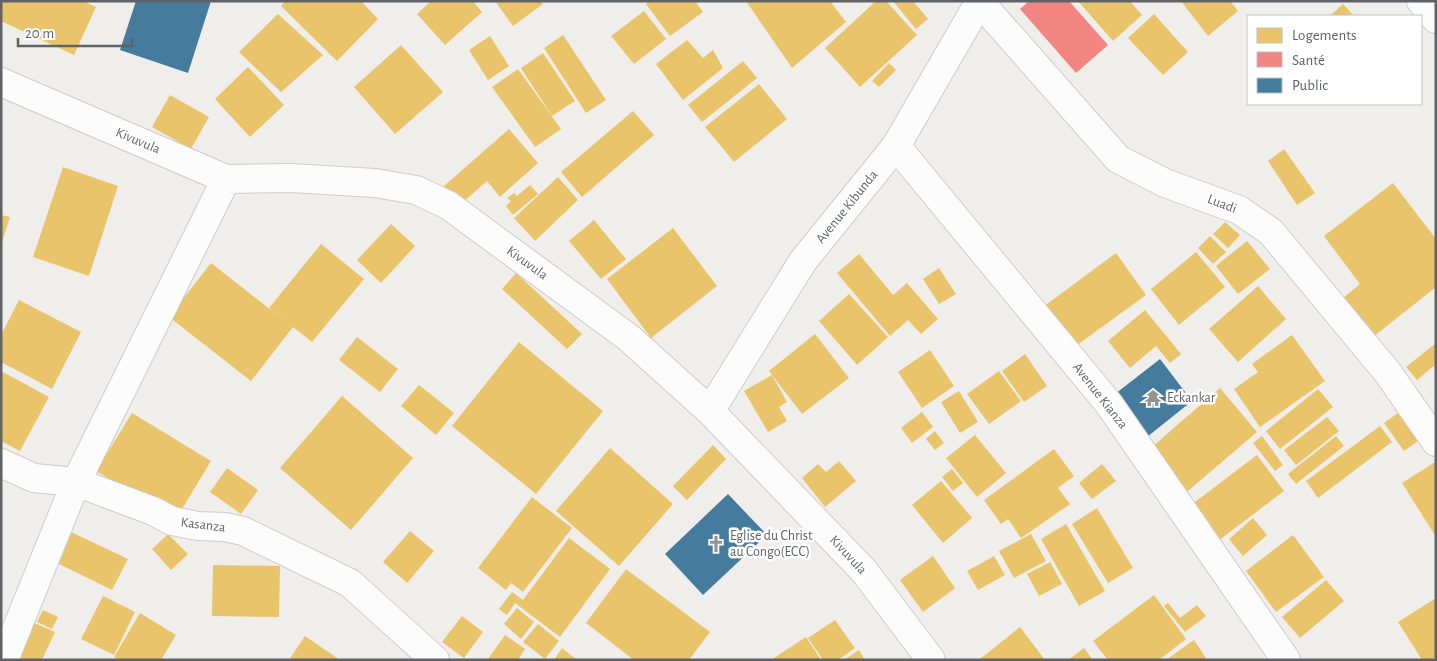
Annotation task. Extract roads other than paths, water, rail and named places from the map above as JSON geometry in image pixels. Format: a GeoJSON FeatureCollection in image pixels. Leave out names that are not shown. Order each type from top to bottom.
{"type":"FeatureCollection","features":[{"type":"Feature","properties":{"kind":"street","name":"Avenue Kibunda"},"geometry":{"type":"LineString","coordinates":[[710,411],[803,261],[896,146],[980,1]]}},
{"type":"Feature","properties":{"kind":"street","name":"Luadi"},"geometry":{"type":"LineString","coordinates":[[980,1],[1118,159],[1165,183],[1239,210],[1271,232],[1388,373],[1436,442]]}},
{"type":"Feature","properties":{"kind":"street"},"geometry":{"type":"LineString","coordinates":[[1421,1],[1436,19]]}},
{"type":"Feature","properties":{"kind":"street","name":"Kivuvula"},"geometry":{"type":"LineString","coordinates":[[1,82],[226,178],[291,178],[376,183],[416,190],[448,205],[629,338],[710,411],[864,571],[931,660]]}},
{"type":"Feature","properties":{"kind":"street","name":"Avenue Kianza"},"geometry":{"type":"LineString","coordinates":[[896,146],[1109,404],[1286,660]]}},
{"type":"Feature","properties":{"kind":"street"},"geometry":{"type":"LineString","coordinates":[[4,660],[76,482],[226,178]]}},
{"type":"Feature","properties":{"kind":"street","name":"Kasanza"},"geometry":{"type":"LineString","coordinates":[[1,463],[34,478],[76,482],[152,511],[172,521],[198,526],[226,527],[243,531],[350,583],[435,660]]}},
{"type":"Feature","properties":{"kind":"place","name":"Eckankar"},"geometry":{"type":"Point","coordinates":[1153,398]}},
{"type":"Feature","properties":{"kind":"place","name":"Eglise du Christ au Congo(ECC)"},"geometry":{"type":"Point","coordinates":[716,544]}}]}
